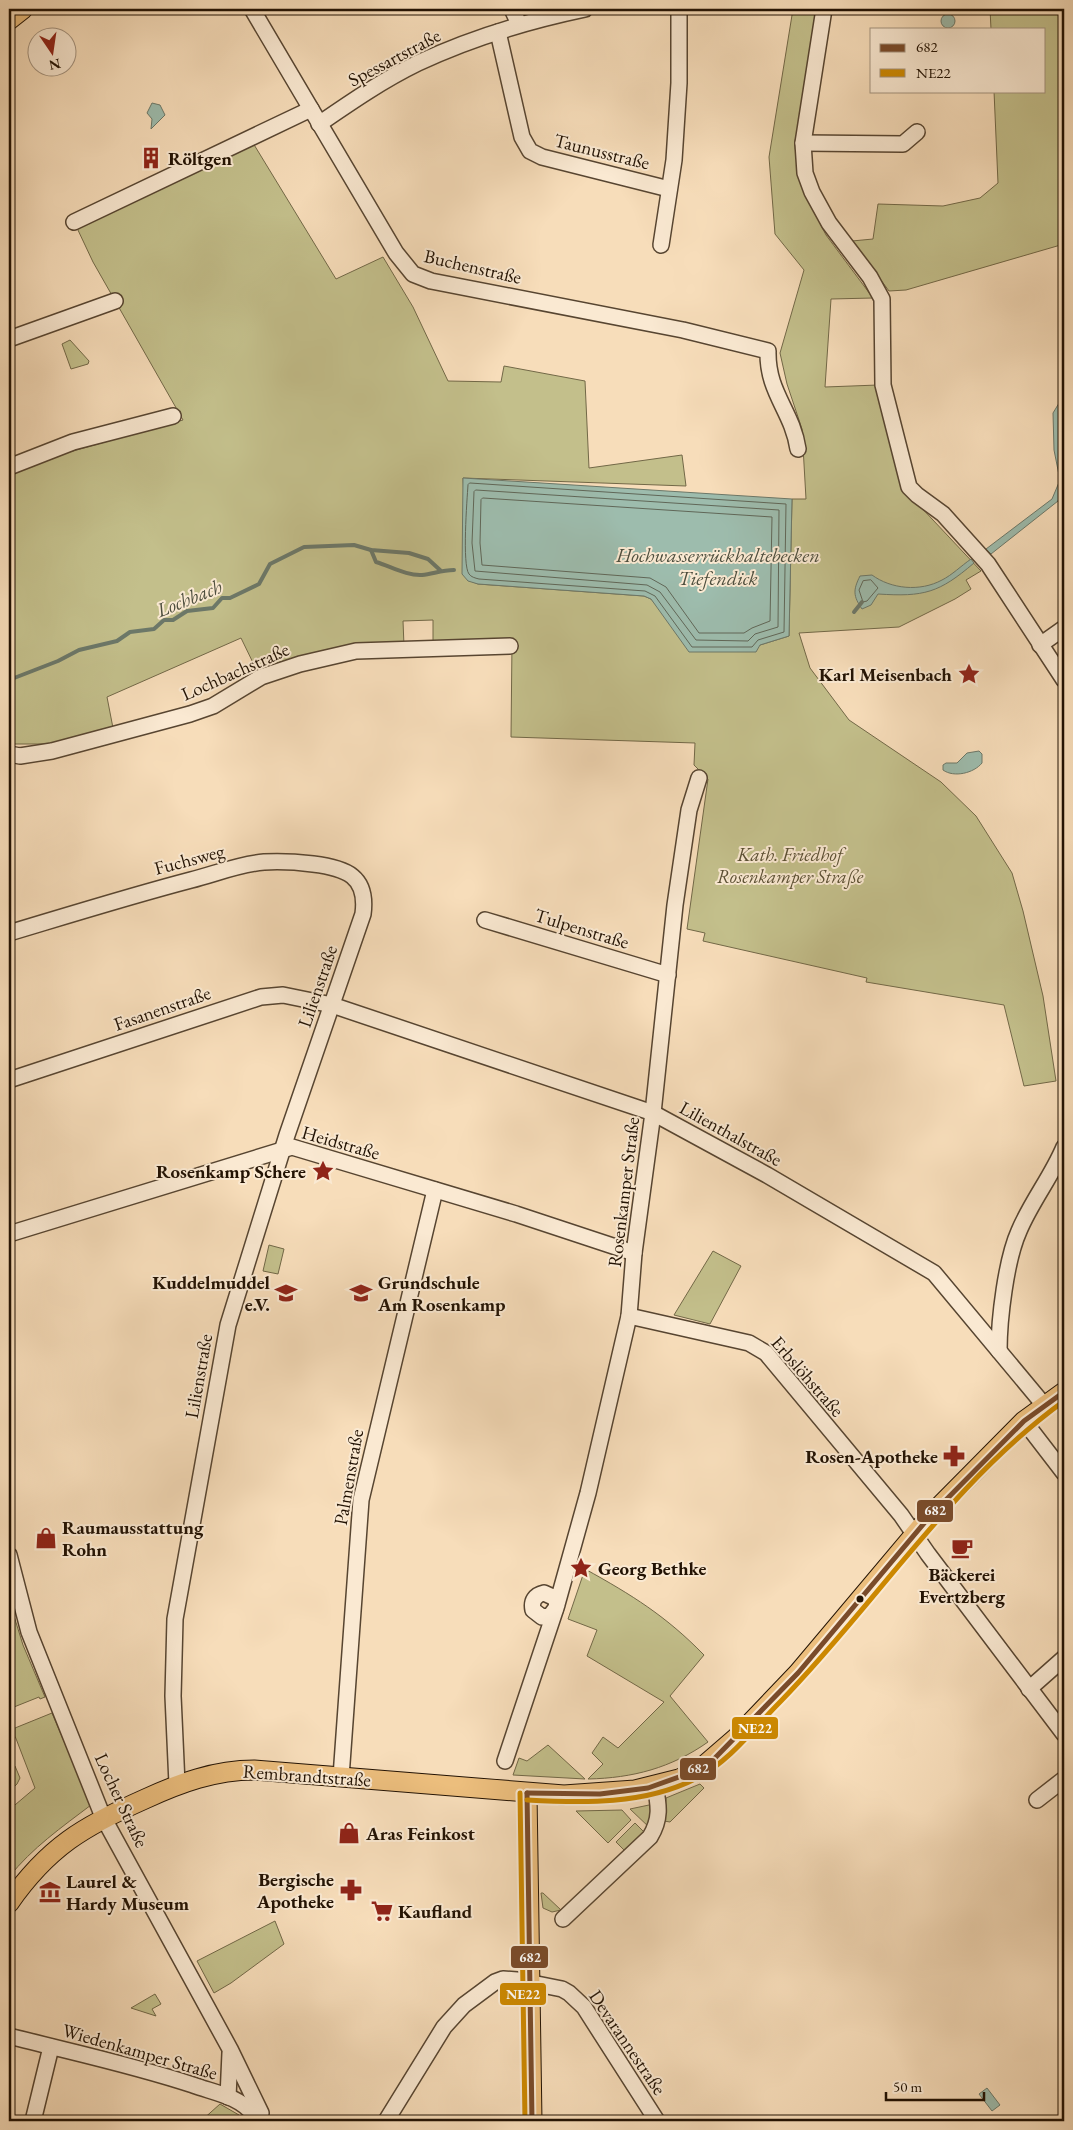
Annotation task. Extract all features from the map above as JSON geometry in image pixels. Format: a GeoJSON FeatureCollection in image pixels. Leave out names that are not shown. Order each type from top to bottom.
{"type":"FeatureCollection","features":[{"type":"Feature","properties":{"kind":"main road"},"geometry":{"type":"LineString","coordinates":[[9,20],[23,9]]}},
{"type":"Feature","properties":{"kind":"main road","name":"Rembrandtstraße"},"geometry":{"type":"LineString","coordinates":[[9,1903],[36,1868],[67,1841],[103,1817],[177,1784],[211,1774],[244,1770],[527,1793],[620,1792],[655,1786],[699,1770],[736,1738],[798,1673],[914,1532],[1024,1421],[1064,1392]]}},
{"type":"Feature","properties":{"kind":"main road"},"geometry":{"type":"LineString","coordinates":[[527,1793],[532,2121]]}},
{"type":"Feature","properties":{"kind":"street","name":"Buchenstraße"},"geometry":{"type":"LineString","coordinates":[[253,9],[396,253],[408,270],[418,276],[674,328],[768,351],[770,380],[792,422],[798,449]]}},
{"type":"Feature","properties":{"kind":"street"},"geometry":{"type":"LineString","coordinates":[[512,9],[520,24]]}},
{"type":"Feature","properties":{"kind":"street","name":"Spessartstraße"},"geometry":{"type":"LineString","coordinates":[[320,124],[418,63],[520,24],[585,9]]}},
{"type":"Feature","properties":{"kind":"street"},"geometry":{"type":"LineString","coordinates":[[661,245],[674,160],[679,83],[679,9]]}},
{"type":"Feature","properties":{"kind":"street"},"geometry":{"type":"LineString","coordinates":[[824,9],[803,143],[805,173],[812,192],[829,223],[870,276],[882,299],[884,327],[883,385],[909,487],[944,514],[988,564],[1064,680]]}},
{"type":"Feature","properties":{"kind":"street","name":"Taunusstraße"},"geometry":{"type":"LineString","coordinates":[[498,32],[522,138],[530,151],[542,157],[669,189]]}},
{"type":"Feature","properties":{"kind":"street"},"geometry":{"type":"LineString","coordinates":[[74,222],[311,109]]}},
{"type":"Feature","properties":{"kind":"street"},"geometry":{"type":"LineString","coordinates":[[803,143],[903,144],[917,132]]}},
{"type":"Feature","properties":{"kind":"street"},"geometry":{"type":"LineString","coordinates":[[9,339],[115,300]]}},
{"type":"Feature","properties":{"kind":"street"},"geometry":{"type":"LineString","coordinates":[[9,467],[73,442],[173,416]]}},
{"type":"Feature","properties":{"kind":"street"},"geometry":{"type":"LineString","coordinates":[[1040,645],[1064,628]]}},
{"type":"Feature","properties":{"kind":"street","name":"Lochbachstraße"},"geometry":{"type":"LineString","coordinates":[[9,754],[20,756],[55,750],[190,714],[213,706],[261,677],[300,664],[356,651],[510,646]]}},
{"type":"Feature","properties":{"kind":"street","name":"Rosenkamper Straße"},"geometry":{"type":"LineString","coordinates":[[505,1761],[556,1608],[588,1493],[629,1316],[634,1253],[653,1113],[675,905],[690,810],[699,778]]}},
{"type":"Feature","properties":{"kind":"street","name":"Fuchsweg"},"geometry":{"type":"LineString","coordinates":[[9,933],[144,892],[264,862],[294,862],[335,867],[347,871],[358,882],[365,903]]}},
{"type":"Feature","properties":{"kind":"street","name":"Lilienstraße"},"geometry":{"type":"LineString","coordinates":[[177,1784],[173,1696],[175,1619],[180,1582],[228,1325],[283,1149],[363,914],[365,903]]}},
{"type":"Feature","properties":{"kind":"street","name":"Tulpenstraße"},"geometry":{"type":"LineString","coordinates":[[485,920],[668,975]]}},
{"type":"Feature","properties":{"kind":"street","name":"Fasanenstraße"},"geometry":{"type":"LineString","coordinates":[[9,1080],[261,997],[282,995],[332,1005]]}},
{"type":"Feature","properties":{"kind":"street","name":"Lilienthalstraße"},"geometry":{"type":"LineString","coordinates":[[332,1005],[653,1113],[783,1184],[934,1273],[1044,1405]]}},
{"type":"Feature","properties":{"kind":"street"},"geometry":{"type":"LineString","coordinates":[[999,1351],[999,1336],[1012,1251],[1020,1229],[1064,1147]]}},
{"type":"Feature","properties":{"kind":"street","name":"Heidstraße"},"geometry":{"type":"LineString","coordinates":[[9,1234],[283,1149],[298,1148],[634,1253]]}},
{"type":"Feature","properties":{"kind":"street","name":"Palmenstraße"},"geometry":{"type":"LineString","coordinates":[[341,1777],[361,1500],[435,1190]]}},
{"type":"Feature","properties":{"kind":"street","name":"Erbslöhstraße"},"geometry":{"type":"LineString","coordinates":[[629,1316],[749,1343],[762,1349],[914,1532],[928,1554],[1064,1734]]}},
{"type":"Feature","properties":{"kind":"street"},"geometry":{"type":"LineString","coordinates":[[1024,1421],[1064,1473]]}},
{"type":"Feature","properties":{"kind":"street","name":"Locher Straße"},"geometry":{"type":"LineString","coordinates":[[9,1555],[29,1632],[103,1817],[230,2049],[259,2117]]}},
{"type":"Feature","properties":{"kind":"street"},"geometry":{"type":"LineString","coordinates":[[1029,1689],[1064,1658]]}},
{"type":"Feature","properties":{"kind":"street"},"geometry":{"type":"LineString","coordinates":[[1037,1800],[1064,1779]]}},
{"type":"Feature","properties":{"kind":"street"},"geometry":{"type":"LineString","coordinates":[[563,1919],[650,1837],[658,1825],[660,1810],[655,1786]]}},
{"type":"Feature","properties":{"kind":"street","name":"Devarannestraße"},"geometry":{"type":"LineString","coordinates":[[386,2121],[433,2042],[464,2005],[495,1982],[503,1979],[531,1982],[569,1993],[584,2007],[657,2121]]}},
{"type":"Feature","properties":{"kind":"street","name":"Wiedenkamper Straße"},"geometry":{"type":"LineString","coordinates":[[9,2036],[149,2071],[228,2096],[243,2103],[259,2117]]}},
{"type":"Feature","properties":{"kind":"street"},"geometry":{"type":"LineString","coordinates":[[33,2121],[50,2047]]}},
{"type":"Feature","properties":{"kind":"street"},"geometry":{"type":"LineString","coordinates":[[228,2096],[230,2049]]}},
{"type":"Feature","properties":{"kind":"green space","name":"Kath. Friedhof Rosenkamper Straße"},"geometry":{"type":"Polygon","coordinates":[[[793,9],[816,9],[795,148],[807,198],[826,235],[873,298],[831,299],[825,387],[878,385],[901,486],[981,571],[966,580],[971,589],[899,627],[799,633],[810,668],[849,720],[941,782],[976,816],[1012,873],[1043,996],[1056,1081],[1024,1086],[1004,1005],[866,982],[867,978],[703,941],[705,933],[687,929],[708,779],[694,765],[695,743],[511,737],[512,643],[433,645],[433,620],[403,621],[404,646],[258,673],[241,638],[107,697],[113,728],[53,744],[9,744],[9,476],[55,456],[183,420],[93,262],[77,228],[253,143],[336,279],[383,257],[413,307],[448,381],[501,382],[504,366],[585,381],[589,468],[682,455],[686,486],[463,478],[468,580],[478,584],[644,596],[651,599],[658,607],[760,645],[789,636],[792,499],[806,499],[802,429],[787,384],[780,353],[804,270],[775,234],[769,157],[793,9]]]}},
{"type":"Feature","properties":{"kind":"green space"},"geometry":{"type":"Polygon","coordinates":[[[990,9],[1064,9],[1064,244],[906,290],[889,291],[852,241],[873,239],[878,204],[943,206],[980,198],[998,183],[994,92],[1046,92],[1046,28],[991,28],[990,9]]]}},
{"type":"Feature","properties":{"kind":"green space"},"geometry":{"type":"Polygon","coordinates":[[[70,340],[89,361],[88,364],[71,369],[62,344],[70,340]]]}},
{"type":"Feature","properties":{"kind":"green space"},"geometry":{"type":"Polygon","coordinates":[[[1064,408],[1064,473],[1059,449],[1058,431],[1064,408]]]}},
{"type":"Feature","properties":{"kind":"green space"},"geometry":{"type":"Polygon","coordinates":[[[269,1245],[284,1249],[278,1274],[263,1271],[269,1245]]]}},
{"type":"Feature","properties":{"kind":"green space"},"geometry":{"type":"Polygon","coordinates":[[[713,1251],[741,1266],[710,1324],[674,1315],[713,1251]]]}},
{"type":"Feature","properties":{"kind":"green space"},"geometry":{"type":"Polygon","coordinates":[[[585,1569],[648,1607],[690,1641],[704,1655],[670,1696],[708,1742],[680,1759],[636,1774],[588,1779],[603,1764],[592,1753],[603,1737],[618,1748],[664,1702],[587,1656],[597,1630],[568,1619],[585,1569]]]}},
{"type":"Feature","properties":{"kind":"green space"},"geometry":{"type":"Polygon","coordinates":[[[9,1600],[23,1645],[45,1697],[40,1699],[39,1697],[9,1709],[9,1600]]]}},
{"type":"Feature","properties":{"kind":"green space"},"geometry":{"type":"Polygon","coordinates":[[[52,1713],[91,1805],[37,1847],[9,1877],[9,1810],[35,1788],[15,1736],[15,1728],[52,1713]]]}},
{"type":"Feature","properties":{"kind":"green space"},"geometry":{"type":"Polygon","coordinates":[[[548,1745],[585,1779],[513,1775],[519,1758],[527,1761],[548,1745]]]}},
{"type":"Feature","properties":{"kind":"green space"},"geometry":{"type":"Polygon","coordinates":[[[9,1763],[15,1766],[20,1778],[9,1792],[9,1763]]]}},
{"type":"Feature","properties":{"kind":"green space"},"geometry":{"type":"Polygon","coordinates":[[[700,1784],[704,1788],[670,1822],[664,1821],[666,1798],[700,1784]]]}},
{"type":"Feature","properties":{"kind":"green space"},"geometry":{"type":"Polygon","coordinates":[[[649,1805],[652,1807],[651,1829],[630,1809],[649,1805]]]}},
{"type":"Feature","properties":{"kind":"green space"},"geometry":{"type":"Polygon","coordinates":[[[622,1810],[631,1820],[608,1843],[576,1811],[622,1810]]]}},
{"type":"Feature","properties":{"kind":"green space"},"geometry":{"type":"Polygon","coordinates":[[[635,1823],[646,1834],[626,1852],[616,1842],[635,1823]]]}},
{"type":"Feature","properties":{"kind":"green space"},"geometry":{"type":"Polygon","coordinates":[[[541,1893],[561,1910],[552,1912],[543,1908],[541,1893]]]}},
{"type":"Feature","properties":{"kind":"green space"},"geometry":{"type":"Polygon","coordinates":[[[275,1921],[284,1944],[231,1983],[214,1993],[197,1961],[275,1921]]]}},
{"type":"Feature","properties":{"kind":"green space"},"geometry":{"type":"Polygon","coordinates":[[[155,1994],[161,2004],[152,2009],[156,2016],[131,2008],[155,1994]]]}},
{"type":"Feature","properties":{"kind":"green space"},"geometry":{"type":"Polygon","coordinates":[[[220,2104],[239,2115],[239,2121],[201,2121],[220,2104]]]}},
{"type":"Feature","properties":{"kind":"water"},"geometry":{"type":"Polygon","coordinates":[[[945,14],[951,14],[955,21],[951,28],[945,28],[941,24],[941,18],[945,14]]]}},
{"type":"Feature","properties":{"kind":"water"},"geometry":{"type":"Polygon","coordinates":[[[152,103],[160,105],[165,115],[151,129],[152,119],[147,113],[152,103]]]}},
{"type":"Feature","properties":{"kind":"water"},"geometry":{"type":"Polygon","coordinates":[[[1064,395],[1064,408],[1060,415],[1060,449],[1064,487],[1058,501],[991,554],[986,549],[1052,499],[1060,480],[1054,450],[1053,413],[1064,395]]]}},
{"type":"Feature","properties":{"kind":"water","name":"Hochwasserrückhaltebecken Tiefendick"},"geometry":{"type":"Polygon","coordinates":[[[463,478],[792,499],[789,636],[760,645],[756,652],[689,652],[651,599],[644,596],[478,584],[468,581],[462,574],[463,478]]]}},
{"type":"Feature","properties":{"kind":"water"},"geometry":{"type":"Polygon","coordinates":[[[971,559],[974,563],[962,573],[951,581],[930,591],[907,595],[878,594],[871,605],[862,609],[857,600],[855,589],[860,576],[872,575],[897,586],[924,586],[946,578],[971,559]]]}},
{"type":"Feature","properties":{"kind":"water"},"geometry":{"type":"Polygon","coordinates":[[[979,751],[982,754],[982,763],[969,772],[953,774],[943,770],[943,765],[946,763],[957,763],[967,753],[979,751]]]}},
{"type":"Feature","properties":{"kind":"water"},"geometry":{"type":"Polygon","coordinates":[[[987,2088],[1000,2105],[992,2111],[979,2094],[987,2088]]]}},
{"type":"Feature","properties":{"kind":"waterway","name":"Lochbach"},"geometry":{"type":"LineString","coordinates":[[9,680],[58,661],[79,650],[117,641],[130,632],[154,629],[164,620],[173,620],[187,611],[213,608],[222,598],[230,598],[259,584],[270,564],[304,547],[354,545],[371,550],[409,553],[428,559],[440,570]]}},
{"type":"Feature","properties":{"kind":"waterway","name":"Lochbach"},"geometry":{"type":"LineString","coordinates":[[371,550],[376,562],[410,574],[422,575],[454,570]]}},
{"type":"Feature","properties":{"kind":"waterway"},"geometry":{"type":"LineString","coordinates":[[854,612],[862,602]]}},
{"type":"Feature","properties":{"kind":"transit line","name":"682"},"geometry":{"type":"LineString","coordinates":[[527,1793],[600,1794],[648,1788],[693,1772],[714,1759],[798,1673],[931,1515],[1024,1421],[1064,1392]]}},
{"type":"Feature","properties":{"kind":"transit line","name":"NE22"},"geometry":{"type":"LineString","coordinates":[[527,1800],[570,1802],[635,1798],[677,1787],[697,1778],[720,1763],[815,1664],[950,1506],[985,1469],[1023,1433],[1064,1401]]}},
{"type":"Feature","properties":{"kind":"transit line","name":"NE22"},"geometry":{"type":"LineString","coordinates":[[520,1793],[525,2121]]}},
{"type":"Feature","properties":{"kind":"transit line","name":"682"},"geometry":{"type":"LineString","coordinates":[[527,1793],[532,2121]]}},
{"type":"Feature","properties":{"kind":"place","name":"Röltgen"},"geometry":{"type":"Point","coordinates":[151,158]}},
{"type":"Feature","properties":{"kind":"place","name":"Karl Meisenbach"},"geometry":{"type":"Point","coordinates":[969,674]}},
{"type":"Feature","properties":{"kind":"place","name":"Rosenkamp Schere"},"geometry":{"type":"Point","coordinates":[323,1171]}},
{"type":"Feature","properties":{"kind":"place","name":"Kuddelmuddel e.V."},"geometry":{"type":"Point","coordinates":[286,1293]}},
{"type":"Feature","properties":{"kind":"place","name":"Grundschule Am Rosenkamp"},"geometry":{"type":"Point","coordinates":[361,1293]}},
{"type":"Feature","properties":{"kind":"place","name":"Rosen-Apotheke"},"geometry":{"type":"Point","coordinates":[954,1456]}},
{"type":"Feature","properties":{"kind":"place","name":"Raumausstattung Rohn"},"geometry":{"type":"Point","coordinates":[46,1538]}},
{"type":"Feature","properties":{"kind":"place","name":"Bäckerei Evertzberg"},"geometry":{"type":"Point","coordinates":[962,1548]}},
{"type":"Feature","properties":{"kind":"place","name":"Georg Bethke"},"geometry":{"type":"Point","coordinates":[581,1568]}},
{"type":"Feature","properties":{"kind":"place","name":"Aras Feinkost"},"geometry":{"type":"Point","coordinates":[349,1833]}},
{"type":"Feature","properties":{"kind":"place","name":"Bergische Apotheke"},"geometry":{"type":"Point","coordinates":[351,1890]}},
{"type":"Feature","properties":{"kind":"place","name":"Laurel & Hardy Museum"},"geometry":{"type":"Point","coordinates":[50,1892]}},
{"type":"Feature","properties":{"kind":"place","name":"Kaufland"},"geometry":{"type":"Point","coordinates":[382,1911]}}]}
